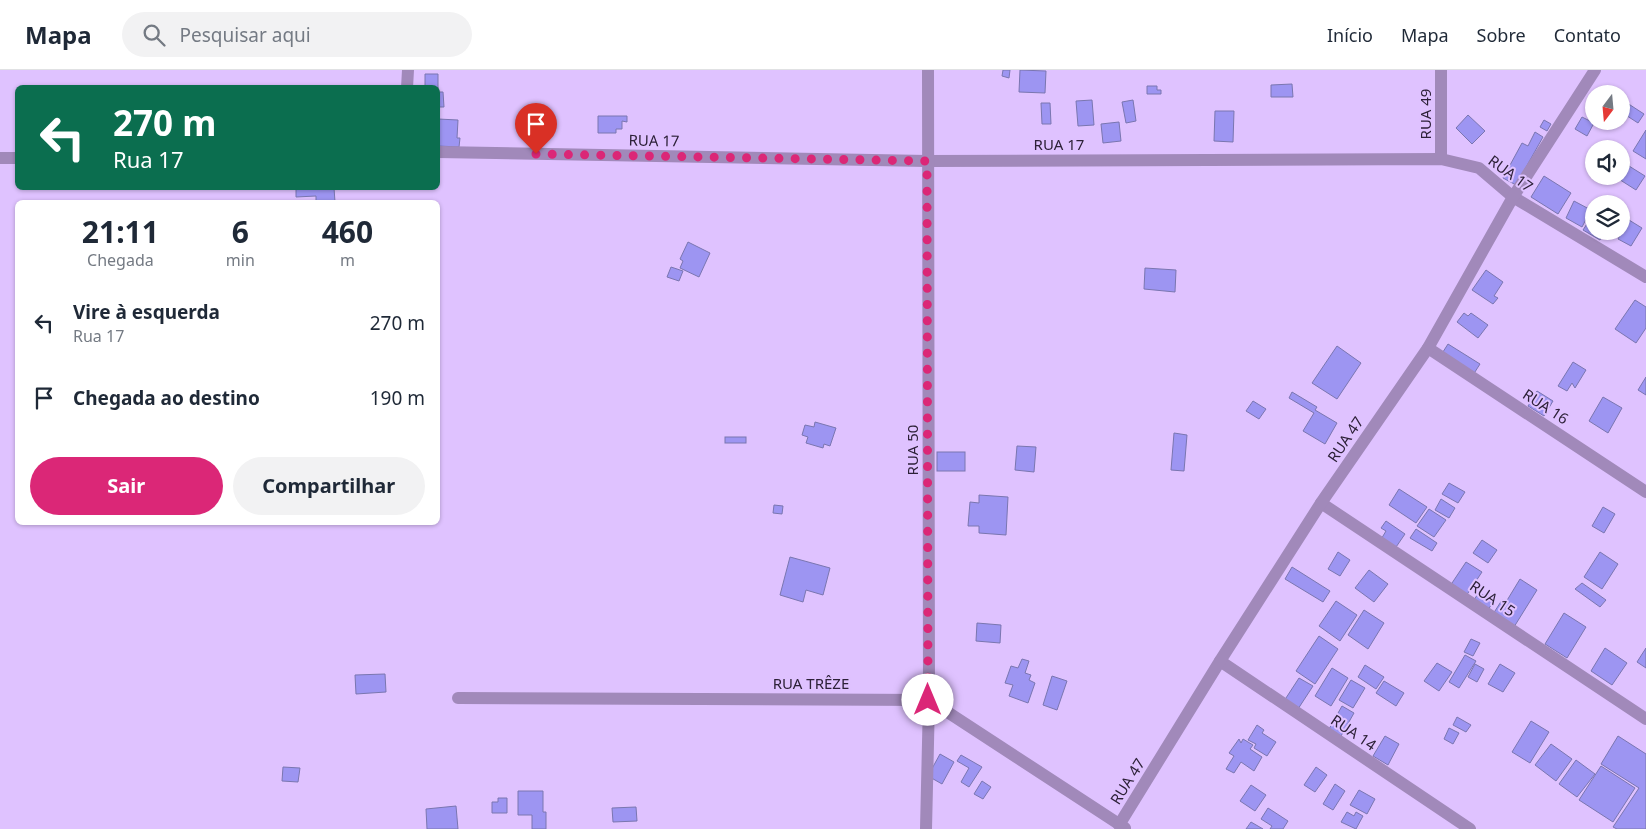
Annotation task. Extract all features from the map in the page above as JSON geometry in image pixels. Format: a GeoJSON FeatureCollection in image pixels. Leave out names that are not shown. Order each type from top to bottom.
{"type":"FeatureCollection","features":[{"type":"Feature","properties":{"kind":"street"},"geometry":{"type":"LineString","coordinates":[[407,85],[408,70]]}},
{"type":"Feature","properties":{"kind":"street","name":"RUA 50"},"geometry":{"type":"LineString","coordinates":[[926,829],[928,700],[928,70]]}},
{"type":"Feature","properties":{"kind":"street","name":"RUA 49"},"geometry":{"type":"LineString","coordinates":[[1441,159],[1442,70]]}},
{"type":"Feature","properties":{"kind":"street","name":"RUA 47"},"geometry":{"type":"LineString","coordinates":[[1123,827],[1220,661],[1321,503],[1428,348],[1513,197],[1595,70]]}},
{"type":"Feature","properties":{"kind":"street","name":"RUA 17"},"geometry":{"type":"LineString","coordinates":[[440,152],[927,161],[1441,159],[1479,168],[1513,197],[1646,278]]}},
{"type":"Feature","properties":{"kind":"street"},"geometry":{"type":"LineString","coordinates":[[0,158],[15,158]]}},
{"type":"Feature","properties":{"kind":"street","name":"RUA 16"},"geometry":{"type":"LineString","coordinates":[[1428,348],[1646,492]]}},
{"type":"Feature","properties":{"kind":"street","name":"RUA 15"},"geometry":{"type":"LineString","coordinates":[[1321,503],[1646,719]]}},
{"type":"Feature","properties":{"kind":"street","name":"RUA 14"},"geometry":{"type":"LineString","coordinates":[[1220,661],[1470,829]]}},
{"type":"Feature","properties":{"kind":"street","name":"RUA TRÊZE"},"geometry":{"type":"LineString","coordinates":[[458,698],[928,700]]}},
{"type":"Feature","properties":{"kind":"street"},"geometry":{"type":"LineString","coordinates":[[928,700],[1123,827]]}},
{"type":"Feature","properties":{"kind":"building"},"geometry":{"type":"Polygon","coordinates":[[[1003,70],[1010,70],[1009,78],[1002,76],[1003,70]]]}},
{"type":"Feature","properties":{"kind":"building"},"geometry":{"type":"Polygon","coordinates":[[[1020,70],[1046,71],[1045,93],[1019,92],[1020,70]]]}},
{"type":"Feature","properties":{"kind":"building"},"geometry":{"type":"Polygon","coordinates":[[[425,74],[438,74],[438,85],[425,85],[425,74]]]}},
{"type":"Feature","properties":{"kind":"building"},"geometry":{"type":"Polygon","coordinates":[[[1292,84],[1293,97],[1271,97],[1271,85],[1292,84]]]}},
{"type":"Feature","properties":{"kind":"building"},"geometry":{"type":"Polygon","coordinates":[[[1147,86],[1157,86],[1157,90],[1161,90],[1161,94],[1147,94],[1147,86]]]}},
{"type":"Feature","properties":{"kind":"building"},"geometry":{"type":"Polygon","coordinates":[[[440,92],[443,92],[444,107],[440,107],[440,92]]]}},
{"type":"Feature","properties":{"kind":"building"},"geometry":{"type":"Polygon","coordinates":[[[1092,100],[1094,125],[1078,126],[1076,101],[1092,100]]]}},
{"type":"Feature","properties":{"kind":"building"},"geometry":{"type":"Polygon","coordinates":[[[1133,100],[1136,121],[1126,123],[1122,102],[1133,100]]]}},
{"type":"Feature","properties":{"kind":"building"},"geometry":{"type":"Polygon","coordinates":[[[1041,103],[1050,103],[1051,124],[1042,124],[1041,103]]]}},
{"type":"Feature","properties":{"kind":"building"},"geometry":{"type":"Polygon","coordinates":[[[1630,105],[1644,114],[1638,123],[1630,118],[1630,105]]]}},
{"type":"Feature","properties":{"kind":"building"},"geometry":{"type":"Polygon","coordinates":[[[1215,111],[1234,111],[1233,142],[1214,141],[1215,111]]]}},
{"type":"Feature","properties":{"kind":"building"},"geometry":{"type":"Polygon","coordinates":[[[1468,115],[1485,131],[1472,144],[1456,128],[1468,115]]]}},
{"type":"Feature","properties":{"kind":"building"},"geometry":{"type":"Polygon","coordinates":[[[598,116],[627,116],[627,122],[622,121],[622,129],[616,129],[616,133],[598,133],[598,116]]]}},
{"type":"Feature","properties":{"kind":"building"},"geometry":{"type":"Polygon","coordinates":[[[1582,117],[1585,118],[1585,130],[1590,130],[1587,136],[1575,129],[1582,117]]]}},
{"type":"Feature","properties":{"kind":"building"},"geometry":{"type":"Polygon","coordinates":[[[440,119],[458,120],[457,138],[460,138],[459,147],[440,146],[440,119]]]}},
{"type":"Feature","properties":{"kind":"building"},"geometry":{"type":"Polygon","coordinates":[[[1544,120],[1551,124],[1547,131],[1540,127],[1544,120]]]}},
{"type":"Feature","properties":{"kind":"building"},"geometry":{"type":"Polygon","coordinates":[[[1119,122],[1121,141],[1103,143],[1101,124],[1119,122]]]}},
{"type":"Feature","properties":{"kind":"building"},"geometry":{"type":"Polygon","coordinates":[[[1646,130],[1646,159],[1633,151],[1646,130]]]}},
{"type":"Feature","properties":{"kind":"building"},"geometry":{"type":"Polygon","coordinates":[[[1535,132],[1543,137],[1516,185],[1503,178],[1522,143],[1528,146],[1535,132]]]}},
{"type":"Feature","properties":{"kind":"building"},"geometry":{"type":"Polygon","coordinates":[[[1630,167],[1645,176],[1636,190],[1628,185],[1630,185],[1630,167]]]}},
{"type":"Feature","properties":{"kind":"building"},"geometry":{"type":"Polygon","coordinates":[[[1544,176],[1571,193],[1558,214],[1531,197],[1544,176]]]}},
{"type":"Feature","properties":{"kind":"building"},"geometry":{"type":"Polygon","coordinates":[[[296,190],[334,190],[335,200],[316,200],[316,196],[296,197],[296,190]]]}},
{"type":"Feature","properties":{"kind":"building"},"geometry":{"type":"Polygon","coordinates":[[[1574,201],[1585,207],[1585,221],[1582,227],[1566,218],[1574,201]]]}},
{"type":"Feature","properties":{"kind":"building"},"geometry":{"type":"Polygon","coordinates":[[[1630,221],[1642,228],[1631,246],[1620,240],[1630,240],[1630,221]]]}},
{"type":"Feature","properties":{"kind":"building"},"geometry":{"type":"Polygon","coordinates":[[[688,242],[710,253],[699,277],[680,268],[683,261],[680,259],[688,242]]]}},
{"type":"Feature","properties":{"kind":"building"},"geometry":{"type":"Polygon","coordinates":[[[671,267],[683,271],[679,281],[667,277],[671,267]]]}},
{"type":"Feature","properties":{"kind":"building"},"geometry":{"type":"Polygon","coordinates":[[[1145,268],[1176,270],[1175,292],[1144,289],[1145,268]]]}},
{"type":"Feature","properties":{"kind":"building"},"geometry":{"type":"Polygon","coordinates":[[[1486,270],[1503,282],[1494,296],[1498,298],[1493,304],[1472,290],[1486,270]]]}},
{"type":"Feature","properties":{"kind":"building"},"geometry":{"type":"Polygon","coordinates":[[[1635,300],[1646,307],[1646,328],[1636,343],[1615,329],[1635,300]]]}},
{"type":"Feature","properties":{"kind":"building"},"geometry":{"type":"Polygon","coordinates":[[[1464,313],[1468,316],[1471,313],[1488,325],[1478,338],[1457,322],[1464,313]]]}},
{"type":"Feature","properties":{"kind":"building"},"geometry":{"type":"Polygon","coordinates":[[[1448,344],[1480,364],[1473,375],[1441,355],[1448,344]]]}},
{"type":"Feature","properties":{"kind":"building"},"geometry":{"type":"Polygon","coordinates":[[[1337,346],[1361,363],[1337,399],[1312,383],[1337,346]]]}},
{"type":"Feature","properties":{"kind":"building"},"geometry":{"type":"Polygon","coordinates":[[[1573,362],[1586,370],[1575,388],[1572,383],[1567,391],[1558,386],[1573,362]]]}},
{"type":"Feature","properties":{"kind":"building"},"geometry":{"type":"Polygon","coordinates":[[[1646,377],[1646,395],[1638,390],[1646,377]]]}},
{"type":"Feature","properties":{"kind":"building"},"geometry":{"type":"Polygon","coordinates":[[[1537,391],[1553,401],[1544,416],[1528,406],[1537,391]]]}},
{"type":"Feature","properties":{"kind":"building"},"geometry":{"type":"Polygon","coordinates":[[[1292,392],[1317,407],[1315,410],[1337,423],[1325,444],[1303,431],[1314,413],[1289,398],[1292,392]]]}},
{"type":"Feature","properties":{"kind":"building"},"geometry":{"type":"Polygon","coordinates":[[[1603,397],[1622,408],[1608,433],[1589,421],[1603,397]]]}},
{"type":"Feature","properties":{"kind":"building"},"geometry":{"type":"Polygon","coordinates":[[[1253,401],[1266,409],[1259,419],[1246,411],[1253,401]]]}},
{"type":"Feature","properties":{"kind":"building"},"geometry":{"type":"Polygon","coordinates":[[[815,422],[836,428],[830,446],[824,444],[823,448],[806,443],[808,437],[802,435],[805,425],[814,427],[815,422]]]}},
{"type":"Feature","properties":{"kind":"building"},"geometry":{"type":"Polygon","coordinates":[[[1174,433],[1187,435],[1184,471],[1171,470],[1174,433]]]}},
{"type":"Feature","properties":{"kind":"building"},"geometry":{"type":"Polygon","coordinates":[[[725,437],[746,437],[746,443],[725,443],[725,437]]]}},
{"type":"Feature","properties":{"kind":"building"},"geometry":{"type":"Polygon","coordinates":[[[1017,446],[1036,447],[1034,472],[1015,470],[1017,446]]]}},
{"type":"Feature","properties":{"kind":"building"},"geometry":{"type":"Polygon","coordinates":[[[937,452],[965,452],[965,471],[937,471],[937,452]]]}},
{"type":"Feature","properties":{"kind":"building"},"geometry":{"type":"Polygon","coordinates":[[[1449,483],[1465,492],[1458,503],[1442,494],[1449,483]]]}},
{"type":"Feature","properties":{"kind":"building"},"geometry":{"type":"Polygon","coordinates":[[[1399,489],[1427,507],[1416,523],[1389,505],[1399,489]]]}},
{"type":"Feature","properties":{"kind":"building"},"geometry":{"type":"Polygon","coordinates":[[[979,495],[1008,497],[1006,535],[979,533],[979,526],[968,526],[970,502],[979,503],[979,495]]]}},
{"type":"Feature","properties":{"kind":"building"},"geometry":{"type":"Polygon","coordinates":[[[1441,499],[1455,508],[1449,518],[1435,510],[1441,499]]]}},
{"type":"Feature","properties":{"kind":"building"},"geometry":{"type":"Polygon","coordinates":[[[774,505],[783,506],[782,514],[773,513],[774,505]]]}},
{"type":"Feature","properties":{"kind":"building"},"geometry":{"type":"Polygon","coordinates":[[[1603,507],[1615,514],[1604,533],[1592,526],[1603,507]]]}},
{"type":"Feature","properties":{"kind":"building"},"geometry":{"type":"Polygon","coordinates":[[[1429,509],[1446,520],[1434,537],[1417,526],[1429,509]]]}},
{"type":"Feature","properties":{"kind":"building"},"geometry":{"type":"Polygon","coordinates":[[[1386,521],[1405,534],[1394,550],[1380,541],[1386,531],[1381,528],[1386,521]]]}},
{"type":"Feature","properties":{"kind":"building"},"geometry":{"type":"Polygon","coordinates":[[[1416,529],[1437,543],[1432,551],[1410,538],[1416,529]]]}},
{"type":"Feature","properties":{"kind":"building"},"geometry":{"type":"Polygon","coordinates":[[[1482,540],[1497,550],[1488,563],[1473,553],[1482,540]]]}},
{"type":"Feature","properties":{"kind":"building"},"geometry":{"type":"Polygon","coordinates":[[[1338,552],[1350,560],[1340,576],[1328,569],[1338,552]]]}},
{"type":"Feature","properties":{"kind":"building"},"geometry":{"type":"Polygon","coordinates":[[[1600,552],[1618,564],[1602,589],[1584,577],[1600,552]]]}},
{"type":"Feature","properties":{"kind":"building"},"geometry":{"type":"Polygon","coordinates":[[[790,557],[830,568],[823,595],[806,590],[803,602],[780,595],[790,557]]]}},
{"type":"Feature","properties":{"kind":"building"},"geometry":{"type":"Polygon","coordinates":[[[1466,562],[1482,572],[1466,596],[1450,586],[1466,562]]]}},
{"type":"Feature","properties":{"kind":"building"},"geometry":{"type":"Polygon","coordinates":[[[1292,567],[1330,591],[1323,602],[1285,579],[1292,567]]]}},
{"type":"Feature","properties":{"kind":"building"},"geometry":{"type":"Polygon","coordinates":[[[1369,570],[1388,584],[1374,602],[1355,588],[1369,570]]]}},
{"type":"Feature","properties":{"kind":"building"},"geometry":{"type":"Polygon","coordinates":[[[1520,579],[1537,590],[1514,627],[1493,614],[1502,600],[1506,602],[1520,579]]]}},
{"type":"Feature","properties":{"kind":"building"},"geometry":{"type":"Polygon","coordinates":[[[1582,583],[1606,600],[1600,607],[1575,589],[1582,583]]]}},
{"type":"Feature","properties":{"kind":"building"},"geometry":{"type":"Polygon","coordinates":[[[1479,592],[1493,602],[1488,610],[1474,600],[1479,592]]]}},
{"type":"Feature","properties":{"kind":"building"},"geometry":{"type":"Polygon","coordinates":[[[1336,601],[1357,615],[1340,641],[1319,626],[1336,601]]]}},
{"type":"Feature","properties":{"kind":"building"},"geometry":{"type":"Polygon","coordinates":[[[1364,610],[1384,623],[1368,649],[1348,635],[1364,610]]]}},
{"type":"Feature","properties":{"kind":"building"},"geometry":{"type":"Polygon","coordinates":[[[1564,613],[1586,627],[1567,658],[1545,644],[1564,613]]]}},
{"type":"Feature","properties":{"kind":"building"},"geometry":{"type":"Polygon","coordinates":[[[977,623],[1001,625],[1000,643],[976,641],[977,623]]]}},
{"type":"Feature","properties":{"kind":"building"},"geometry":{"type":"Polygon","coordinates":[[[1319,636],[1338,649],[1315,684],[1296,671],[1319,636]]]}},
{"type":"Feature","properties":{"kind":"building"},"geometry":{"type":"Polygon","coordinates":[[[1471,639],[1480,643],[1473,656],[1464,652],[1471,639]]]}},
{"type":"Feature","properties":{"kind":"building"},"geometry":{"type":"Polygon","coordinates":[[[1605,648],[1627,663],[1612,685],[1591,671],[1605,648]]]}},
{"type":"Feature","properties":{"kind":"building"},"geometry":{"type":"Polygon","coordinates":[[[1646,648],[1646,668],[1637,662],[1646,648]]]}},
{"type":"Feature","properties":{"kind":"building"},"geometry":{"type":"Polygon","coordinates":[[[1465,655],[1476,661],[1459,688],[1449,682],[1465,655]]]}},
{"type":"Feature","properties":{"kind":"building"},"geometry":{"type":"Polygon","coordinates":[[[1022,659],[1029,661],[1025,673],[1031,675],[1029,680],[1035,683],[1028,703],[1009,696],[1013,685],[1005,683],[1011,666],[1018,668],[1022,659]]]}},
{"type":"Feature","properties":{"kind":"building"},"geometry":{"type":"Polygon","coordinates":[[[1437,663],[1452,672],[1439,691],[1424,681],[1437,663]]]}},
{"type":"Feature","properties":{"kind":"building"},"geometry":{"type":"Polygon","coordinates":[[[1475,664],[1484,669],[1477,682],[1468,677],[1475,664]]]}},
{"type":"Feature","properties":{"kind":"building"},"geometry":{"type":"Polygon","coordinates":[[[1500,664],[1515,673],[1503,692],[1488,684],[1500,664]]]}},
{"type":"Feature","properties":{"kind":"building"},"geometry":{"type":"Polygon","coordinates":[[[1365,665],[1384,677],[1376,689],[1358,677],[1365,665]]]}},
{"type":"Feature","properties":{"kind":"building"},"geometry":{"type":"Polygon","coordinates":[[[1332,668],[1348,678],[1331,706],[1315,696],[1332,668]]]}},
{"type":"Feature","properties":{"kind":"building"},"geometry":{"type":"Polygon","coordinates":[[[385,674],[386,692],[356,694],[355,675],[385,674]]]}},
{"type":"Feature","properties":{"kind":"building"},"geometry":{"type":"Polygon","coordinates":[[[1052,676],[1067,681],[1057,710],[1043,705],[1052,676]]]}},
{"type":"Feature","properties":{"kind":"building"},"geometry":{"type":"Polygon","coordinates":[[[1299,678],[1313,686],[1298,709],[1284,701],[1299,678]]]}},
{"type":"Feature","properties":{"kind":"building"},"geometry":{"type":"Polygon","coordinates":[[[1351,680],[1365,688],[1353,708],[1339,700],[1351,680]]]}},
{"type":"Feature","properties":{"kind":"building"},"geometry":{"type":"Polygon","coordinates":[[[1384,681],[1404,693],[1396,706],[1376,693],[1384,681]]]}},
{"type":"Feature","properties":{"kind":"building"},"geometry":{"type":"Polygon","coordinates":[[[1342,706],[1354,713],[1341,736],[1329,729],[1342,706]]]}},
{"type":"Feature","properties":{"kind":"building"},"geometry":{"type":"Polygon","coordinates":[[[1457,717],[1471,725],[1466,732],[1453,725],[1457,717]]]}},
{"type":"Feature","properties":{"kind":"building"},"geometry":{"type":"Polygon","coordinates":[[[1531,721],[1549,732],[1530,763],[1512,752],[1531,721]]]}},
{"type":"Feature","properties":{"kind":"building"},"geometry":{"type":"Polygon","coordinates":[[[1257,725],[1264,730],[1262,733],[1276,742],[1267,756],[1254,748],[1256,744],[1248,740],[1257,725]]]}},
{"type":"Feature","properties":{"kind":"building"},"geometry":{"type":"Polygon","coordinates":[[[1449,728],[1459,733],[1453,744],[1444,739],[1449,728]]]}},
{"type":"Feature","properties":{"kind":"building"},"geometry":{"type":"Polygon","coordinates":[[[1385,736],[1399,744],[1388,765],[1373,756],[1385,736]]]}},
{"type":"Feature","properties":{"kind":"building"},"geometry":{"type":"Polygon","coordinates":[[[1618,736],[1646,754],[1646,829],[1617,829],[1613,827],[1639,788],[1601,764],[1618,736]]]}},
{"type":"Feature","properties":{"kind":"building"},"geometry":{"type":"Polygon","coordinates":[[[1239,739],[1241,743],[1243,739],[1253,745],[1250,749],[1262,757],[1254,771],[1241,762],[1234,773],[1226,769],[1234,756],[1229,753],[1239,739]]]}},
{"type":"Feature","properties":{"kind":"building"},"geometry":{"type":"Polygon","coordinates":[[[1551,744],[1572,759],[1556,781],[1535,765],[1551,744]]]}},
{"type":"Feature","properties":{"kind":"building"},"geometry":{"type":"Polygon","coordinates":[[[940,754],[954,762],[942,784],[928,776],[940,754]]]}},
{"type":"Feature","properties":{"kind":"building"},"geometry":{"type":"Polygon","coordinates":[[[961,755],[982,767],[969,787],[961,782],[969,768],[957,761],[961,755]]]}},
{"type":"Feature","properties":{"kind":"building"},"geometry":{"type":"Polygon","coordinates":[[[1576,760],[1595,774],[1577,797],[1559,784],[1576,760]]]}},
{"type":"Feature","properties":{"kind":"building"},"geometry":{"type":"Polygon","coordinates":[[[1601,766],[1635,788],[1613,822],[1579,800],[1601,766]]]}},
{"type":"Feature","properties":{"kind":"building"},"geometry":{"type":"Polygon","coordinates":[[[283,767],[300,768],[298,782],[282,781],[283,767]]]}},
{"type":"Feature","properties":{"kind":"building"},"geometry":{"type":"Polygon","coordinates":[[[1316,767],[1327,775],[1315,792],[1304,785],[1316,767]]]}},
{"type":"Feature","properties":{"kind":"building"},"geometry":{"type":"Polygon","coordinates":[[[982,781],[991,787],[983,799],[974,794],[982,781]]]}},
{"type":"Feature","properties":{"kind":"building"},"geometry":{"type":"Polygon","coordinates":[[[1335,784],[1345,791],[1333,810],[1323,804],[1335,784]]]}},
{"type":"Feature","properties":{"kind":"building"},"geometry":{"type":"Polygon","coordinates":[[[1251,785],[1266,795],[1255,811],[1240,801],[1251,785]]]}},
{"type":"Feature","properties":{"kind":"building"},"geometry":{"type":"Polygon","coordinates":[[[1359,790],[1375,799],[1367,814],[1350,805],[1359,790]]]}},
{"type":"Feature","properties":{"kind":"building"},"geometry":{"type":"Polygon","coordinates":[[[518,791],[543,791],[543,812],[546,812],[546,829],[532,829],[532,815],[518,815],[518,791]]]}},
{"type":"Feature","properties":{"kind":"building"},"geometry":{"type":"Polygon","coordinates":[[[498,798],[507,798],[507,813],[492,813],[492,802],[498,802],[498,798]]]}},
{"type":"Feature","properties":{"kind":"building"},"geometry":{"type":"Polygon","coordinates":[[[456,806],[458,829],[427,829],[426,809],[456,806]]]}},
{"type":"Feature","properties":{"kind":"building"},"geometry":{"type":"Polygon","coordinates":[[[636,807],[637,821],[613,822],[612,808],[636,807]]]}},
{"type":"Feature","properties":{"kind":"building"},"geometry":{"type":"Polygon","coordinates":[[[1268,808],[1288,821],[1283,829],[1270,829],[1272,826],[1261,819],[1268,808]]]}},
{"type":"Feature","properties":{"kind":"building"},"geometry":{"type":"Polygon","coordinates":[[[1347,812],[1354,816],[1356,812],[1363,816],[1356,829],[1341,822],[1347,812]]]}},
{"type":"Feature","properties":{"kind":"building"},"geometry":{"type":"Polygon","coordinates":[[[1251,822],[1263,829],[1246,829],[1251,822]]]}},
{"type":"Feature","properties":{"kind":"route"},"geometry":{"type":"LineString","coordinates":[[536,154],[927,161],[928,700]]}}]}
